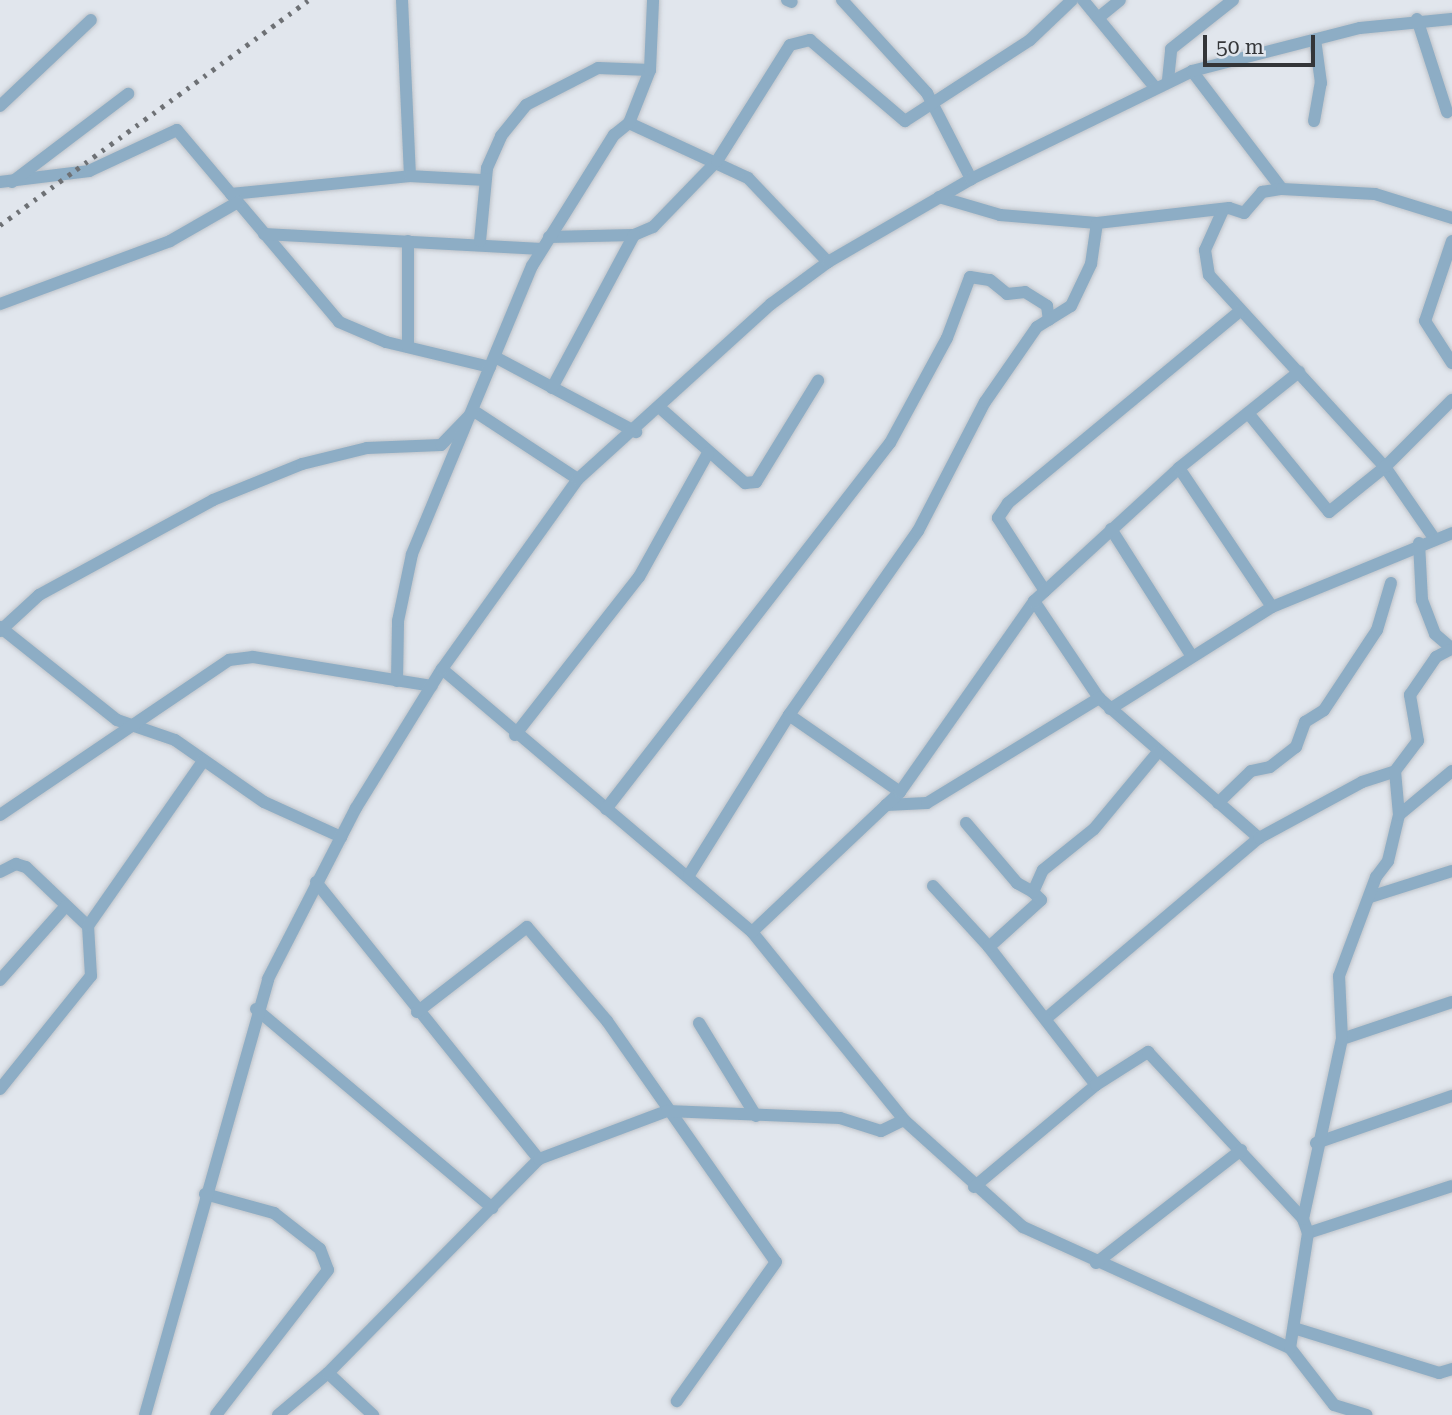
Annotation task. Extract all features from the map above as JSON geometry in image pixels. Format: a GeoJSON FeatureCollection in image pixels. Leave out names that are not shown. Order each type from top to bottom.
{"type":"FeatureCollection","features":[{"type":"Feature","properties":{"kind":"street"},"geometry":{"type":"LineString","coordinates":[[402,0],[410,176]]}},
{"type":"Feature","properties":{"kind":"street"},"geometry":{"type":"LineString","coordinates":[[397,681],[398,621],[412,554],[474,411],[472,398],[492,362],[541,249],[614,135],[629,122],[650,70],[653,0]]}},
{"type":"Feature","properties":{"kind":"street"},"geometry":{"type":"LineString","coordinates":[[842,0],[915,76],[971,179]]}},
{"type":"Feature","properties":{"kind":"street"},"geometry":{"type":"LineString","coordinates":[[549,237],[634,235],[653,227],[717,160],[791,44],[810,40],[833,56],[905,121],[1030,40],[1072,0]]}},
{"type":"Feature","properties":{"kind":"street"},"geometry":{"type":"LineString","coordinates":[[1083,0],[1154,86]]}},
{"type":"Feature","properties":{"kind":"street"},"geometry":{"type":"LineString","coordinates":[[1098,18],[1120,0]]}},
{"type":"Feature","properties":{"kind":"street"},"geometry":{"type":"LineString","coordinates":[[1168,80],[1171,49],[1233,0]]}},
{"type":"Feature","properties":{"kind":"street"},"geometry":{"type":"LineString","coordinates":[[1417,19],[1447,112]]}},
{"type":"Feature","properties":{"kind":"street"},"geometry":{"type":"LineString","coordinates":[[145,1415],[257,1010],[316,882],[442,669],[578,479],[636,432],[659,407],[771,304],[828,262],[971,179],[1154,86],[1192,71],[1315,39],[1417,19],[1452,19]]}},
{"type":"Feature","properties":{"kind":"street"},"geometry":{"type":"LineString","coordinates":[[0,106],[92,20]]}},
{"type":"Feature","properties":{"kind":"street"},"geometry":{"type":"LineString","coordinates":[[1314,121],[1321,83],[1315,39]]}},
{"type":"Feature","properties":{"kind":"street"},"geometry":{"type":"LineString","coordinates":[[480,241],[485,180],[500,136],[536,97],[598,68],[650,70]]}},
{"type":"Feature","properties":{"kind":"street"},"geometry":{"type":"LineString","coordinates":[[1192,71],[1282,189]]}},
{"type":"Feature","properties":{"kind":"street"},"geometry":{"type":"LineString","coordinates":[[3,185],[128,94]]}},
{"type":"Feature","properties":{"kind":"street"},"geometry":{"type":"LineString","coordinates":[[629,122],[717,160],[773,201],[828,262]]}},
{"type":"Feature","properties":{"kind":"street"},"geometry":{"type":"LineString","coordinates":[[3,185],[89,171],[177,130],[340,322],[408,347],[492,362],[552,387],[636,432]]}},
{"type":"Feature","properties":{"kind":"street"},"geometry":{"type":"LineString","coordinates":[[0,304],[170,241],[235,198],[410,176],[485,180]]}},
{"type":"Feature","properties":{"kind":"street"},"geometry":{"type":"LineString","coordinates":[[939,197],[1000,215],[1097,223],[1223,210],[1251,211],[1262,192],[1282,189],[1375,194],[1452,218]]}},
{"type":"Feature","properties":{"kind":"street"},"geometry":{"type":"LineString","coordinates":[[1223,210],[1205,250],[1209,275],[1239,312],[1299,372],[1385,467],[1434,538]]}},
{"type":"Feature","properties":{"kind":"street"},"geometry":{"type":"LineString","coordinates":[[689,875],[789,715],[918,531],[985,402],[1037,327],[1065,312],[1078,294],[1091,264],[1097,223]]}},
{"type":"Feature","properties":{"kind":"street"},"geometry":{"type":"LineString","coordinates":[[264,234],[408,241],[480,241],[541,249]]}},
{"type":"Feature","properties":{"kind":"street"},"geometry":{"type":"LineString","coordinates":[[552,387],[634,235]]}},
{"type":"Feature","properties":{"kind":"street"},"geometry":{"type":"LineString","coordinates":[[408,241],[408,347]]}},
{"type":"Feature","properties":{"kind":"street"},"geometry":{"type":"LineString","coordinates":[[1452,241],[1425,321],[1452,363]]}},
{"type":"Feature","properties":{"kind":"street"},"geometry":{"type":"LineString","coordinates":[[606,809],[890,443],[947,338],[970,277],[990,280],[1007,294],[1025,292],[1047,306],[1049,320]]}},
{"type":"Feature","properties":{"kind":"street"},"geometry":{"type":"LineString","coordinates":[[1045,591],[998,518],[1007,503],[1239,312]]}},
{"type":"Feature","properties":{"kind":"street"},"geometry":{"type":"LineString","coordinates":[[752,932],[900,792],[1034,601],[1179,468],[1299,372]]}},
{"type":"Feature","properties":{"kind":"street"},"geometry":{"type":"LineString","coordinates":[[659,407],[745,483],[756,482],[818,381]]}},
{"type":"Feature","properties":{"kind":"street"},"geometry":{"type":"LineString","coordinates":[[1248,413],[1329,512],[1385,467],[1452,400]]}},
{"type":"Feature","properties":{"kind":"street"},"geometry":{"type":"LineString","coordinates":[[474,411],[578,479]]}},
{"type":"Feature","properties":{"kind":"street"},"geometry":{"type":"LineString","coordinates":[[341,837],[264,802],[175,740],[117,720],[1,629],[39,595],[213,500],[302,464],[367,448],[441,445],[474,411]]}},
{"type":"Feature","properties":{"kind":"street"},"geometry":{"type":"LineString","coordinates":[[516,735],[639,578],[708,453]]}},
{"type":"Feature","properties":{"kind":"street"},"geometry":{"type":"LineString","coordinates":[[1179,468],[1272,607]]}},
{"type":"Feature","properties":{"kind":"street"},"geometry":{"type":"LineString","coordinates":[[1111,530],[1191,655]]}},
{"type":"Feature","properties":{"kind":"street"},"geometry":{"type":"LineString","coordinates":[[1110,709],[1191,655],[1272,607],[1419,543],[1452,533]]}},
{"type":"Feature","properties":{"kind":"street"},"geometry":{"type":"LineString","coordinates":[[1049,1016],[1259,838],[1362,782],[1395,771],[1418,741],[1410,695],[1436,657],[1451,650],[1422,600],[1419,543]]}},
{"type":"Feature","properties":{"kind":"street"},"geometry":{"type":"LineString","coordinates":[[1218,803],[1251,771],[1270,767],[1296,747],[1305,722],[1325,710],[1377,630],[1391,583]]}},
{"type":"Feature","properties":{"kind":"street"},"geometry":{"type":"LineString","coordinates":[[1034,601],[1099,698],[1157,753],[1259,838]]}},
{"type":"Feature","properties":{"kind":"street"},"geometry":{"type":"LineString","coordinates":[[0,816],[139,727],[229,660],[253,656],[432,686]]}},
{"type":"Feature","properties":{"kind":"street"},"geometry":{"type":"LineString","coordinates":[[442,669],[516,735],[689,875],[752,932],[904,1120],[974,1187],[1023,1227],[1096,1263],[1290,1348],[1334,1405],[1366,1415]]}},
{"type":"Feature","properties":{"kind":"street"},"geometry":{"type":"LineString","coordinates":[[886,805],[927,803],[1099,698]]}},
{"type":"Feature","properties":{"kind":"street"},"geometry":{"type":"LineString","coordinates":[[789,715],[900,792]]}},
{"type":"Feature","properties":{"kind":"street"},"geometry":{"type":"LineString","coordinates":[[1032,892],[1043,870],[1094,829],[1157,753]]}},
{"type":"Feature","properties":{"kind":"street"},"geometry":{"type":"LineString","coordinates":[[0,1088],[91,976],[88,926],[203,761]]}},
{"type":"Feature","properties":{"kind":"street"},"geometry":{"type":"LineString","coordinates":[[1303,1219],[1316,1143],[1342,1039],[1339,976],[1399,815],[1395,771]]}},
{"type":"Feature","properties":{"kind":"street"},"geometry":{"type":"LineString","coordinates":[[1399,815],[1452,771]]}},
{"type":"Feature","properties":{"kind":"street"},"geometry":{"type":"LineString","coordinates":[[965,823],[1017,883],[1041,900],[989,947]]}},
{"type":"Feature","properties":{"kind":"street"},"geometry":{"type":"LineString","coordinates":[[0,872],[16,864],[26,867],[88,926]]}},
{"type":"Feature","properties":{"kind":"street"},"geometry":{"type":"LineString","coordinates":[[1370,897],[1452,872]]}},
{"type":"Feature","properties":{"kind":"street"},"geometry":{"type":"LineString","coordinates":[[316,882],[416,1013],[539,1159]]}},
{"type":"Feature","properties":{"kind":"street"},"geometry":{"type":"LineString","coordinates":[[933,886],[1049,1016],[1096,1085]]}},
{"type":"Feature","properties":{"kind":"street"},"geometry":{"type":"LineString","coordinates":[[0,980],[66,906]]}},
{"type":"Feature","properties":{"kind":"street"},"geometry":{"type":"LineString","coordinates":[[416,1013],[527,928],[607,1021],[667,1111],[776,1262],[677,1401]]}},
{"type":"Feature","properties":{"kind":"street"},"geometry":{"type":"LineString","coordinates":[[1342,1039],[1452,1002]]}},
{"type":"Feature","properties":{"kind":"street"},"geometry":{"type":"LineString","coordinates":[[257,1010],[492,1208]]}},
{"type":"Feature","properties":{"kind":"street"},"geometry":{"type":"LineString","coordinates":[[699,1023],[756,1116]]}},
{"type":"Feature","properties":{"kind":"street"},"geometry":{"type":"LineString","coordinates":[[974,1187],[1096,1085],[1148,1052],[1303,1219],[1308,1233],[1297,1329],[1290,1348]]}},
{"type":"Feature","properties":{"kind":"street"},"geometry":{"type":"LineString","coordinates":[[1316,1143],[1452,1096]]}},
{"type":"Feature","properties":{"kind":"street"},"geometry":{"type":"LineString","coordinates":[[278,1415],[328,1373],[539,1159],[667,1111],[840,1118],[881,1131],[904,1120]]}},
{"type":"Feature","properties":{"kind":"street"},"geometry":{"type":"LineString","coordinates":[[1096,1263],[1241,1150]]}},
{"type":"Feature","properties":{"kind":"street"},"geometry":{"type":"LineString","coordinates":[[1308,1233],[1452,1186]]}},
{"type":"Feature","properties":{"kind":"street"},"geometry":{"type":"LineString","coordinates":[[205,1194],[274,1213],[320,1249],[328,1269],[216,1415]]}},
{"type":"Feature","properties":{"kind":"street"},"geometry":{"type":"LineString","coordinates":[[1297,1329],[1439,1373],[1452,1369]]}},
{"type":"Feature","properties":{"kind":"street"},"geometry":{"type":"LineString","coordinates":[[328,1373],[373,1415]]}},
{"type":"Feature","properties":{"kind":"railway"},"geometry":{"type":"LineString","coordinates":[[0,225],[308,0]]}}]}
